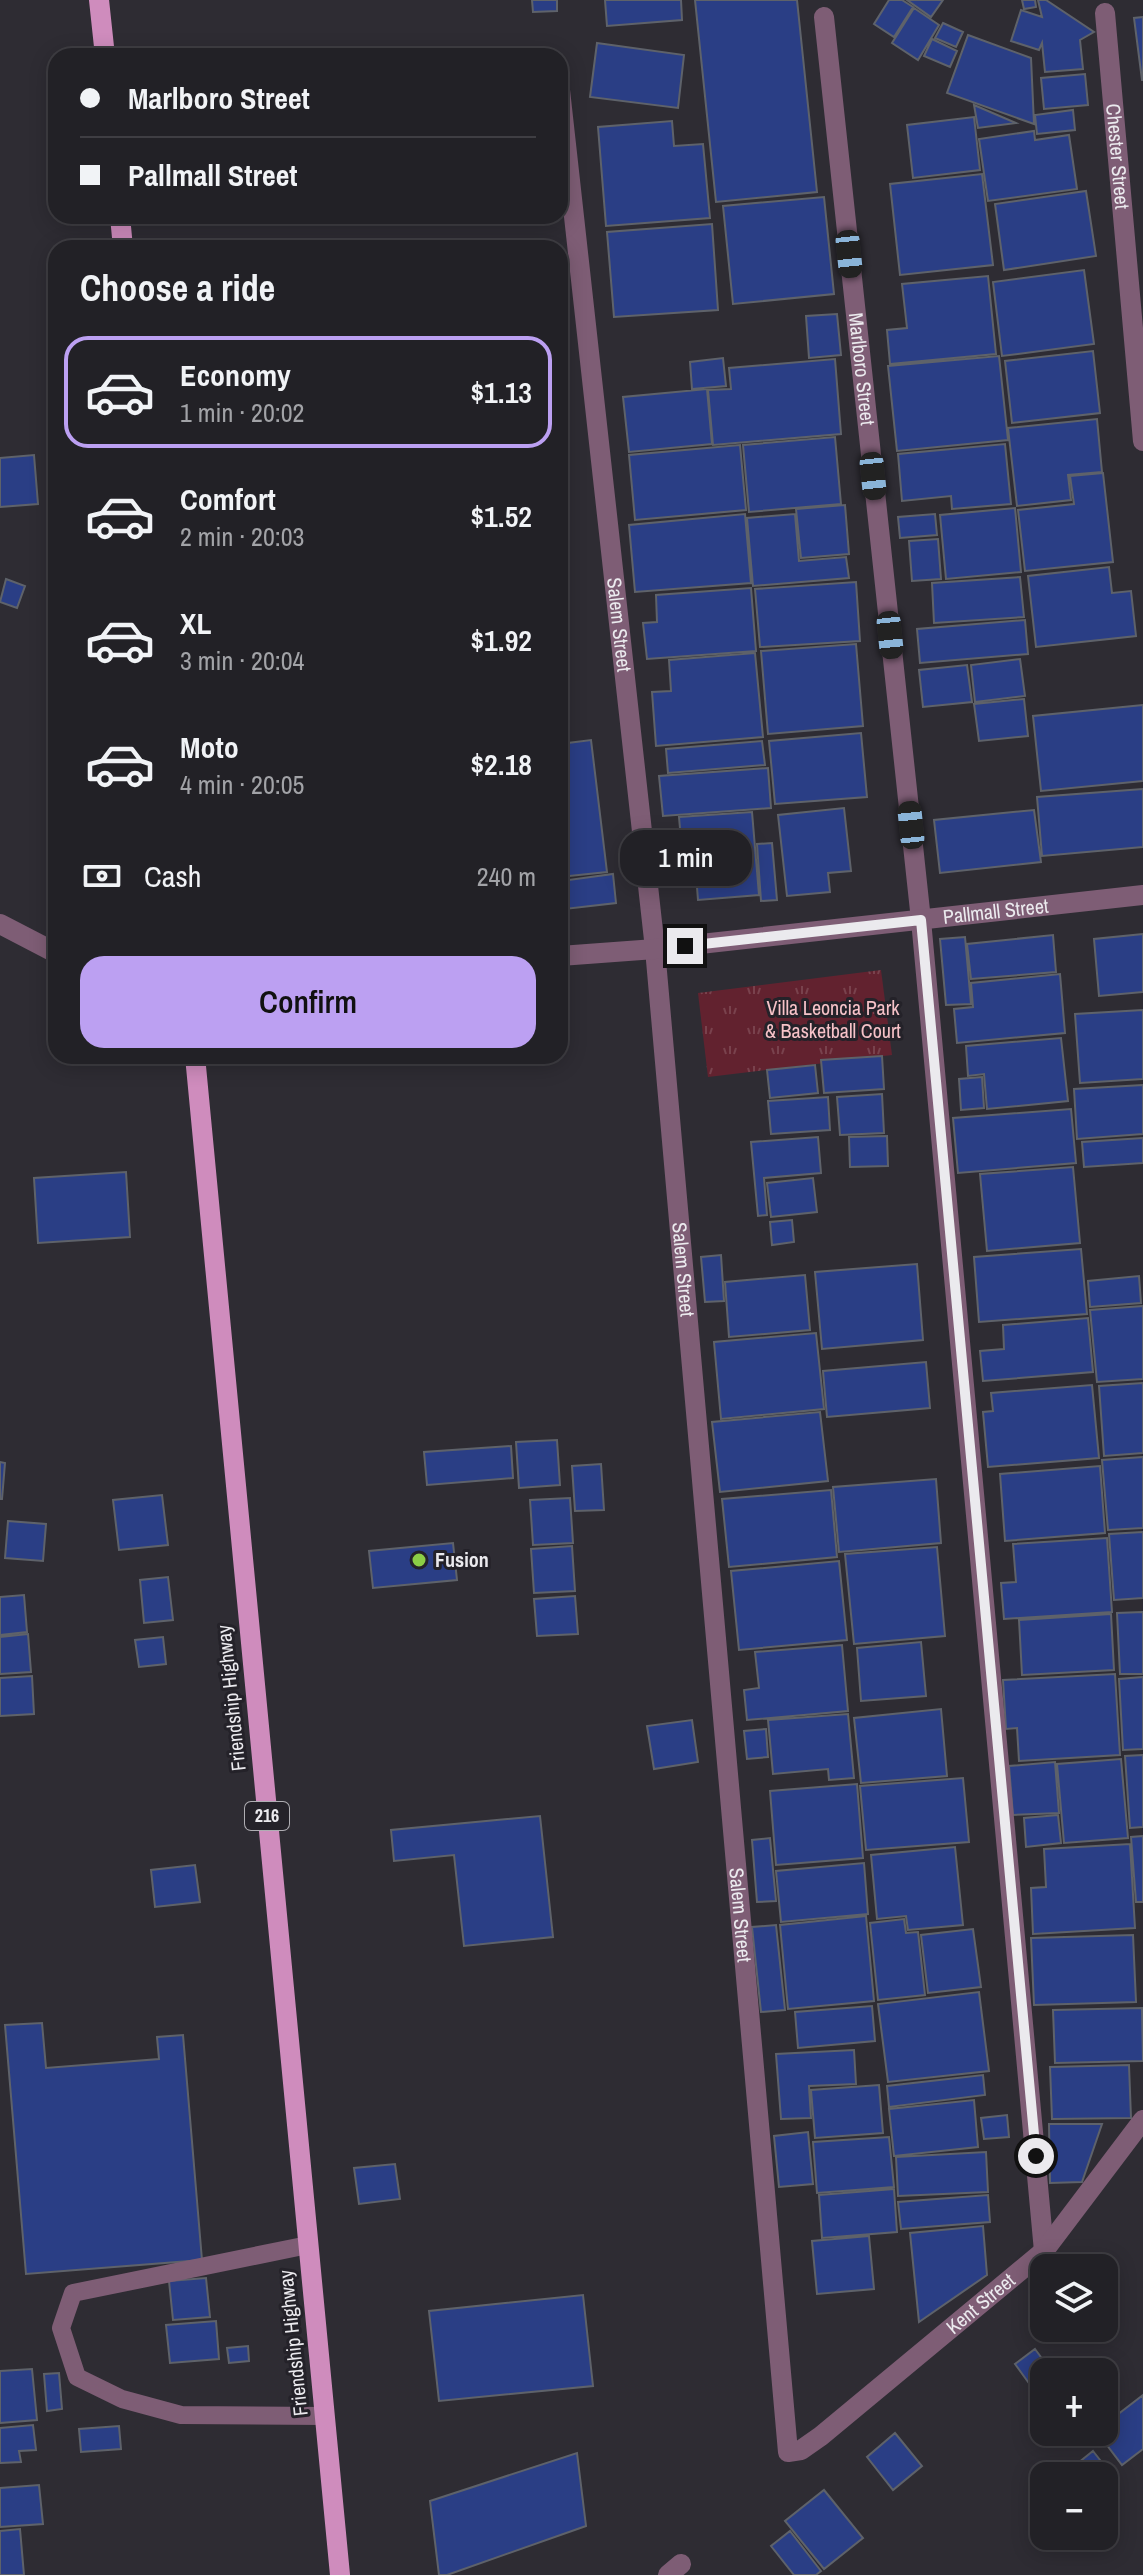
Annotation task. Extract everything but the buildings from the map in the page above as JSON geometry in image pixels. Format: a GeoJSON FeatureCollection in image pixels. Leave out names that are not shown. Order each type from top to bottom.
{"type":"FeatureCollection","features":[{"type":"Feature","properties":{"kind":"main road"},"geometry":{"type":"LineString","coordinates":[[99,0],[104,48]]}},
{"type":"Feature","properties":{"kind":"main road","name":"Friendship Highway"},"geometry":{"type":"LineString","coordinates":[[196,1064],[340,2575]]}},
{"type":"Feature","properties":{"kind":"street","name":"Chester Street"},"geometry":{"type":"LineString","coordinates":[[1105,13],[1143,441]]}},
{"type":"Feature","properties":{"kind":"street","name":"Marlboro Street"},"geometry":{"type":"LineString","coordinates":[[824,17],[921,920],[1044,2251]]}},
{"type":"Feature","properties":{"kind":"street","name":"Salem Street"},"geometry":{"type":"LineString","coordinates":[[568,162],[655,949],[788,2452]]}},
{"type":"Feature","properties":{"kind":"street","name":"Pallmall Street"},"geometry":{"type":"LineString","coordinates":[[568,955],[655,949],[1143,895]]}},
{"type":"Feature","properties":{"kind":"street"},"geometry":{"type":"LineString","coordinates":[[0,924],[48,949]]}},
{"type":"Feature","properties":{"kind":"street","name":"Kent Street"},"geometry":{"type":"LineString","coordinates":[[788,2452],[801,2450],[821,2436],[1044,2251],[1143,2120]]}},
{"type":"Feature","properties":{"kind":"lane"},"geometry":{"type":"LineString","coordinates":[[308,2245],[73,2293],[61,2328],[77,2377],[122,2399],[181,2415],[324,2416]]}},
{"type":"Feature","properties":{"kind":"green space","name":"Villa Leoncia Park & Basketball Court"},"geometry":{"type":"Polygon","coordinates":[[[881,970],[892,1055],[708,1077],[698,993],[881,970]]]}},
{"type":"Feature","properties":{"kind":"place","name":"Fusion"},"geometry":{"type":"Point","coordinates":[419,1560]}},
{"type":"Feature","properties":{"kind":"route"},"geometry":{"type":"LineString","coordinates":[[685,946],[921,920],[1036,2156]]}}]}
